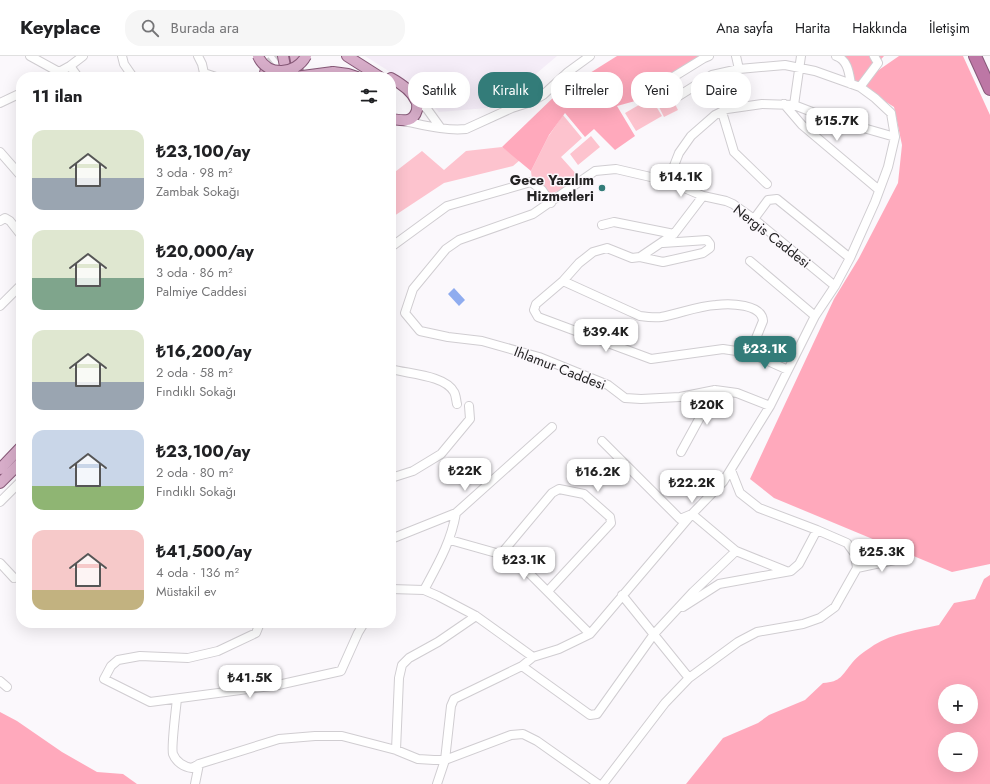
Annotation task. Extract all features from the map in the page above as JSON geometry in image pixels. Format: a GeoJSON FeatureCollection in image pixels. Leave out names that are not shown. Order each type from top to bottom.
{"type":"FeatureCollection","features":[{"type":"Feature","properties":{"kind":"highway"},"geometry":{"type":"LineString","coordinates":[[975,56],[990,89]]}},
{"type":"Feature","properties":{"kind":"main road"},"geometry":{"type":"LineString","coordinates":[[255,56],[258,65],[264,72]]}},
{"type":"Feature","properties":{"kind":"main road"},"geometry":{"type":"LineString","coordinates":[[258,56],[269,68],[282,71],[295,68],[306,56]]}},
{"type":"Feature","properties":{"kind":"main road"},"geometry":{"type":"LineString","coordinates":[[283,56],[286,72]]}},
{"type":"Feature","properties":{"kind":"main road"},"geometry":{"type":"LineString","coordinates":[[295,56],[297,72]]}},
{"type":"Feature","properties":{"kind":"main road"},"geometry":{"type":"LineString","coordinates":[[347,56],[372,72]]}},
{"type":"Feature","properties":{"kind":"main road"},"geometry":{"type":"LineString","coordinates":[[358,56],[382,72]]}},
{"type":"Feature","properties":{"kind":"main road"},"geometry":{"type":"LineString","coordinates":[[396,82],[408,91]]}},
{"type":"Feature","properties":{"kind":"main road"},"geometry":{"type":"LineString","coordinates":[[396,87],[408,95]]}},
{"type":"Feature","properties":{"kind":"main road"},"geometry":{"type":"LineString","coordinates":[[396,118],[404,121],[410,120],[415,114],[417,108]]}},
{"type":"Feature","properties":{"kind":"main road"},"geometry":{"type":"LineString","coordinates":[[0,469],[16,463]]}},
{"type":"Feature","properties":{"kind":"main road"},"geometry":{"type":"LineString","coordinates":[[0,483],[16,464]]}},
{"type":"Feature","properties":{"kind":"street"},"geometry":{"type":"LineString","coordinates":[[30,56],[59,72],[83,56]]}},
{"type":"Feature","properties":{"kind":"street"},"geometry":{"type":"LineString","coordinates":[[122,56],[124,64],[130,72]]}},
{"type":"Feature","properties":{"kind":"street"},"geometry":{"type":"LineString","coordinates":[[198,56],[202,64],[203,72]]}},
{"type":"Feature","properties":{"kind":"street"},"geometry":{"type":"LineString","coordinates":[[404,121],[440,128],[458,130],[466,128],[512,108],[531,102],[543,95],[568,72],[590,56]]}},
{"type":"Feature","properties":{"kind":"street"},"geometry":{"type":"LineString","coordinates":[[437,784],[445,760],[451,706],[454,699],[522,666],[533,657],[559,649],[590,634],[692,514],[723,482],[770,406],[815,316],[835,286],[850,258],[888,167],[896,137],[891,113],[875,98],[860,87],[815,71],[785,65],[739,69],[712,75],[677,97],[669,85],[670,79],[709,56]]}},
{"type":"Feature","properties":{"kind":"street"},"geometry":{"type":"LineString","coordinates":[[736,56],[739,69]]}},
{"type":"Feature","properties":{"kind":"street"},"geometry":{"type":"LineString","coordinates":[[794,104],[801,56]]}},
{"type":"Feature","properties":{"kind":"street"},"geometry":{"type":"LineString","coordinates":[[836,56],[840,57],[847,64],[851,84]]}},
{"type":"Feature","properties":{"kind":"street"},"geometry":{"type":"LineString","coordinates":[[860,87],[878,64],[874,56]]}},
{"type":"Feature","properties":{"kind":"street"},"geometry":{"type":"LineString","coordinates":[[70,66],[74,72]]}},
{"type":"Feature","properties":{"kind":"street"},"geometry":{"type":"LineString","coordinates":[[0,103],[16,95]]}},
{"type":"Feature","properties":{"kind":"street"},"geometry":{"type":"LineString","coordinates":[[668,181],[679,154],[691,136],[715,115],[727,109],[762,104],[794,104],[826,117],[896,137]]}},
{"type":"Feature","properties":{"kind":"street"},"geometry":{"type":"LineString","coordinates":[[784,104],[802,125],[879,190]]}},
{"type":"Feature","properties":{"kind":"street"},"geometry":{"type":"LineString","coordinates":[[426,108],[440,128]]}},
{"type":"Feature","properties":{"kind":"street"},"geometry":{"type":"LineString","coordinates":[[722,112],[734,152],[767,184]]}},
{"type":"Feature","properties":{"kind":"street"},"geometry":{"type":"LineString","coordinates":[[0,152],[16,170]]}},
{"type":"Feature","properties":{"kind":"street","name":"Nergis Caddesi"},"geometry":{"type":"LineString","coordinates":[[551,203],[595,171],[616,169],[668,181],[703,196],[726,201],[754,219],[835,286]]}},
{"type":"Feature","properties":{"kind":"street"},"geometry":{"type":"LineString","coordinates":[[396,243],[447,206],[532,182],[542,190],[551,203]]}},
{"type":"Feature","properties":{"kind":"street"},"geometry":{"type":"LineString","coordinates":[[640,257],[674,234],[703,196]]}},
{"type":"Feature","properties":{"kind":"street"},"geometry":{"type":"LineString","coordinates":[[754,219],[768,200],[777,199],[850,258]]}},
{"type":"Feature","properties":{"kind":"street","name":"Ihlamur Caddesi"},"geometry":{"type":"LineString","coordinates":[[551,203],[533,214],[459,240],[446,249],[413,289],[406,313],[420,331],[482,341],[539,357],[608,385],[625,398],[641,400],[680,397],[715,390]]}},
{"type":"Feature","properties":{"kind":"street"},"geometry":{"type":"LineString","coordinates":[[0,220],[5,218],[10,221],[16,229]]}},
{"type":"Feature","properties":{"kind":"street"},"geometry":{"type":"LineString","coordinates":[[602,225],[614,222],[674,234]]}},
{"type":"Feature","properties":{"kind":"street"},"geometry":{"type":"LineString","coordinates":[[661,243],[707,240],[710,244],[710,248],[703,253],[663,262],[640,257],[632,258],[607,248],[593,252],[579,263],[563,282],[536,304],[534,310],[538,317],[651,359],[723,348],[750,353],[788,370]]}},
{"type":"Feature","properties":{"kind":"street"},"geometry":{"type":"LineString","coordinates":[[750,261],[815,316]]}},
{"type":"Feature","properties":{"kind":"street"},"geometry":{"type":"LineString","coordinates":[[563,282],[640,316],[650,318],[717,304],[745,306],[756,309],[763,316],[763,321],[750,353]]}},
{"type":"Feature","properties":{"kind":"street"},"geometry":{"type":"LineString","coordinates":[[0,306],[16,290]]}},
{"type":"Feature","properties":{"kind":"street"},"geometry":{"type":"LineString","coordinates":[[396,370],[445,382],[454,392],[457,404]]}},
{"type":"Feature","properties":{"kind":"street"},"geometry":{"type":"LineString","coordinates":[[681,452],[715,390],[737,393],[770,406]]}},
{"type":"Feature","properties":{"kind":"street"},"geometry":{"type":"LineString","coordinates":[[396,476],[413,471],[441,454],[470,419],[469,406]]}},
{"type":"Feature","properties":{"kind":"street"},"geometry":{"type":"LineString","coordinates":[[396,537],[456,513],[552,427]]}},
{"type":"Feature","properties":{"kind":"street"},"geometry":{"type":"LineString","coordinates":[[602,441],[680,519],[692,514]]}},
{"type":"Feature","properties":{"kind":"street"},"geometry":{"type":"LineString","coordinates":[[603,784],[665,703],[689,678],[738,642],[757,632],[803,624],[820,618],[835,606],[857,568],[855,554],[847,544],[817,530],[759,508],[740,493],[731,470]]}},
{"type":"Feature","properties":{"kind":"street"},"geometry":{"type":"LineString","coordinates":[[723,482],[735,479]]}},
{"type":"Feature","properties":{"kind":"street"},"geometry":{"type":"LineString","coordinates":[[0,502],[16,486]]}},
{"type":"Feature","properties":{"kind":"street"},"geometry":{"type":"LineString","coordinates":[[501,554],[552,493],[559,489],[584,494],[610,517],[611,523],[548,591]]}},
{"type":"Feature","properties":{"kind":"street"},"geometry":{"type":"LineString","coordinates":[[424,590],[450,540],[454,529],[456,513]]}},
{"type":"Feature","properties":{"kind":"street"},"geometry":{"type":"LineString","coordinates":[[692,514],[736,551],[786,571]]}},
{"type":"Feature","properties":{"kind":"street"},"geometry":{"type":"LineString","coordinates":[[671,614],[719,584],[791,571],[799,564],[817,530]]}},
{"type":"Feature","properties":{"kind":"street"},"geometry":{"type":"LineString","coordinates":[[450,540],[514,558],[590,634]]}},
{"type":"Feature","properties":{"kind":"street"},"geometry":{"type":"LineString","coordinates":[[522,666],[590,715],[598,714],[654,634],[671,614],[736,551]]}},
{"type":"Feature","properties":{"kind":"street"},"geometry":{"type":"LineString","coordinates":[[857,568],[904,558]]}},
{"type":"Feature","properties":{"kind":"street"},"geometry":{"type":"LineString","coordinates":[[0,563],[14,578]]}},
{"type":"Feature","properties":{"kind":"street"},"geometry":{"type":"LineString","coordinates":[[396,589],[424,590],[438,596],[476,616],[533,657]]}},
{"type":"Feature","properties":{"kind":"street"},"geometry":{"type":"LineString","coordinates":[[622,595],[689,678]]}},
{"type":"Feature","properties":{"kind":"street"},"geometry":{"type":"LineString","coordinates":[[396,750],[399,678],[402,665],[409,658],[438,642],[476,616]]}},
{"type":"Feature","properties":{"kind":"street"},"geometry":{"type":"LineString","coordinates":[[258,628],[256,633],[218,651],[188,658],[140,656],[118,660],[111,666],[104,679],[150,702],[177,700],[278,685],[341,671],[361,628]]}},
{"type":"Feature","properties":{"kind":"street"},"geometry":{"type":"LineString","coordinates":[[0,681],[7,687]]}},
{"type":"Feature","properties":{"kind":"street"},"geometry":{"type":"LineString","coordinates":[[177,700],[172,753],[179,763],[186,767],[192,768],[199,764],[279,739],[316,736],[342,736],[396,750],[418,759],[445,760],[511,735],[523,734],[537,741],[598,784]]}},
{"type":"Feature","properties":{"kind":"street"},"geometry":{"type":"LineString","coordinates":[[195,784],[199,764]]}},
{"type":"Feature","properties":{"kind":"shaded area"},"geometry":{"type":"Polygon","coordinates":[[[365,56],[557,56],[538,72],[478,72],[478,108],[487,108],[439,112],[435,108],[470,108],[470,72],[408,72],[408,83],[396,76],[396,72],[390,72],[365,56]]]}},
{"type":"Feature","properties":{"kind":"shaded area"},"geometry":{"type":"Polygon","coordinates":[[[617,56],[702,56],[674,72],[631,72],[631,102],[623,104],[623,72],[591,72],[617,56]]]}},
{"type":"Feature","properties":{"kind":"shaded area"},"geometry":{"type":"Polygon","coordinates":[[[841,56],[884,56],[860,83],[899,56],[963,56],[990,115],[990,564],[952,572],[774,498],[750,479],[834,299],[859,258],[898,183],[902,145],[894,107],[858,84],[852,83],[841,56]]]}},
{"type":"Feature","properties":{"kind":"shaded area"},"geometry":{"type":"Polygon","coordinates":[[[551,100],[551,108],[618,108],[635,136],[615,150],[594,129],[585,137],[565,113],[549,135],[531,171],[502,147],[551,100]]]}},
{"type":"Feature","properties":{"kind":"shaded area"},"geometry":{"type":"Polygon","coordinates":[[[634,108],[657,108],[662,116],[636,131],[625,113],[634,108]]]}},
{"type":"Feature","properties":{"kind":"shaded area"},"geometry":{"type":"Polygon","coordinates":[[[660,108],[677,108],[678,110],[664,117],[660,108]]]}},
{"type":"Feature","properties":{"kind":"shaded area"},"geometry":{"type":"Polygon","coordinates":[[[563,115],[582,138],[561,157],[578,176],[562,190],[548,194],[532,179],[531,171],[548,137],[563,115]]]}},
{"type":"Feature","properties":{"kind":"shaded area"},"geometry":{"type":"Polygon","coordinates":[[[591,136],[600,147],[578,165],[570,154],[591,136]]]}},
{"type":"Feature","properties":{"kind":"shaded area"},"geometry":{"type":"Polygon","coordinates":[[[502,147],[520,160],[513,166],[444,183],[396,215],[396,171],[422,151],[444,170],[466,151],[502,147]]]}},
{"type":"Feature","properties":{"kind":"shaded area"},"geometry":{"type":"Polygon","coordinates":[[[990,575],[990,784],[686,784],[723,738],[758,723],[769,715],[805,700],[823,683],[834,681],[840,677],[862,653],[881,641],[906,632],[939,625],[954,603],[975,599],[984,579],[990,575]]]}},
{"type":"Feature","properties":{"kind":"shaded area"},"geometry":{"type":"Polygon","coordinates":[[[0,712],[17,721],[62,752],[97,772],[123,774],[137,784],[0,784],[0,712]]]}},
{"type":"Feature","properties":{"kind":"water"},"geometry":{"type":"Polygon","coordinates":[[[454,288],[465,300],[459,306],[448,294],[454,288]]]}},
{"type":"Feature","properties":{"kind":"tunnel"},"geometry":{"type":"LineString","coordinates":[[266,69],[268,64],[278,56]]}},
{"type":"Feature","properties":{"kind":"place","name":"Gece Yazılım Hizmetleri"},"geometry":{"type":"Point","coordinates":[602,188]}}]}
